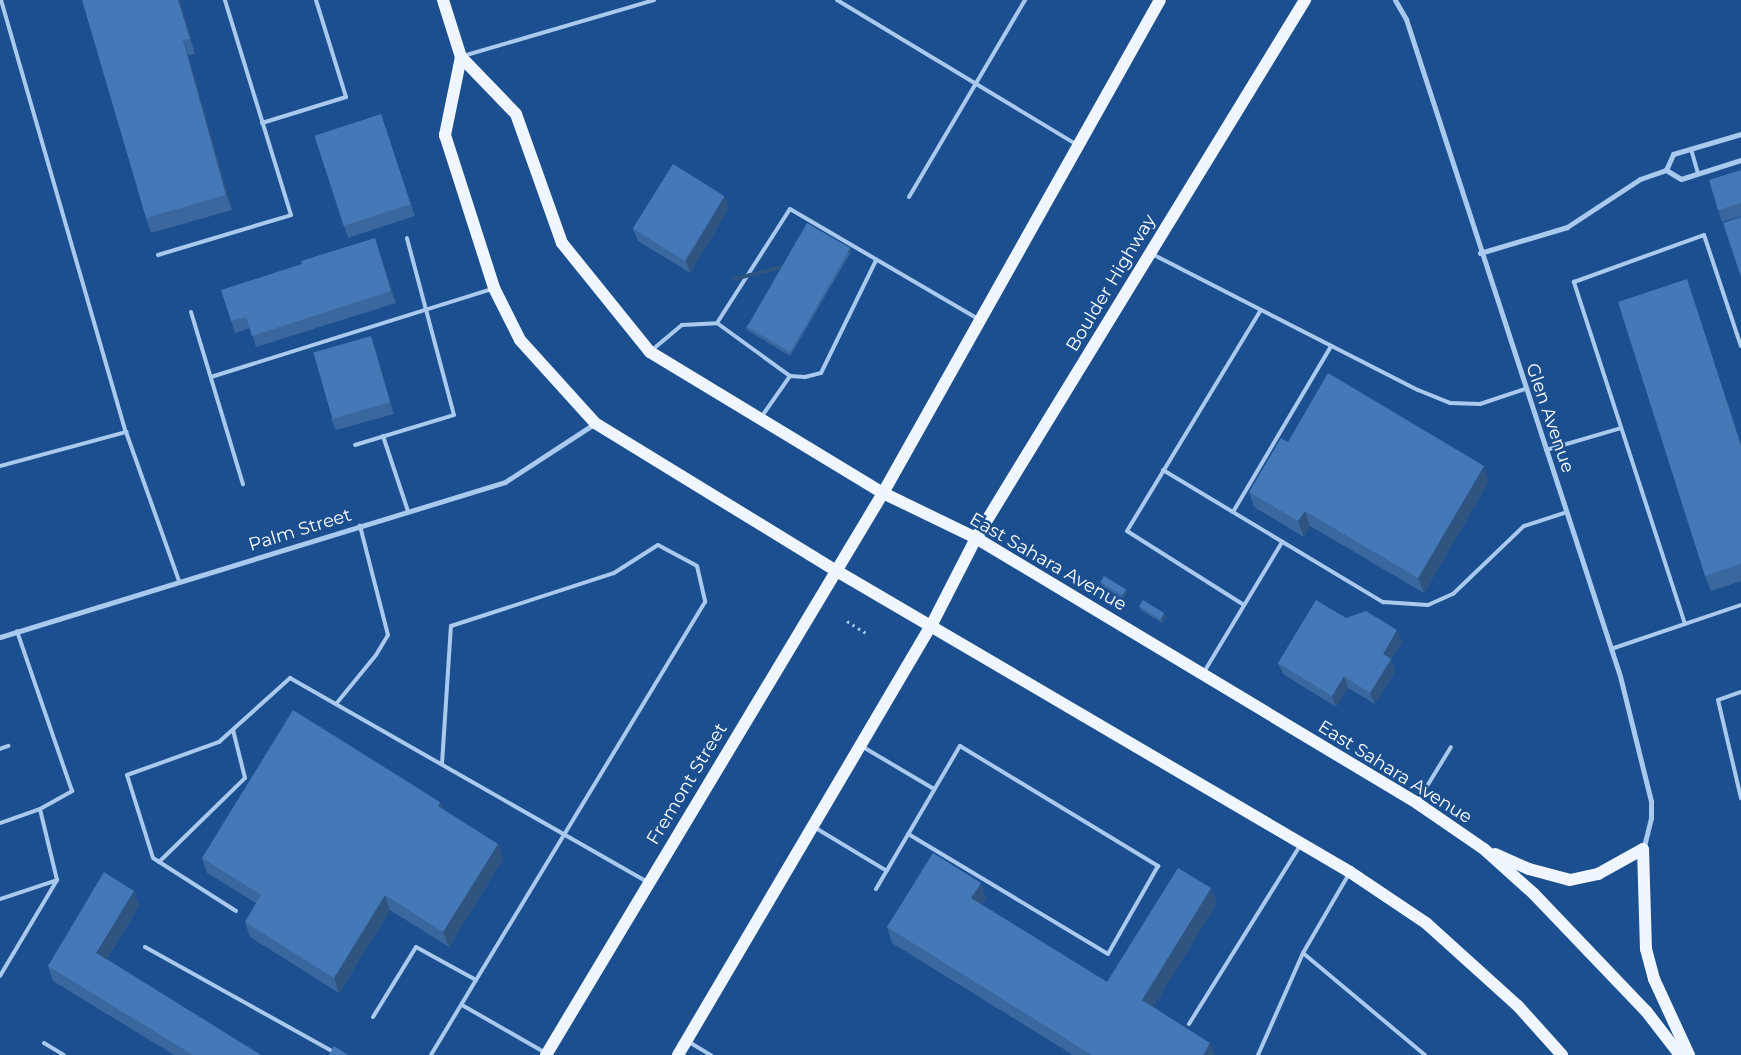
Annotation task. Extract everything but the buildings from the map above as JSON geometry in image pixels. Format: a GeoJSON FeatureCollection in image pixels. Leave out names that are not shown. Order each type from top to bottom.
{"type":"FeatureCollection","features":[{"type":"Feature","properties":{"kind":"main road","name":"East Sahara Avenue"},"geometry":{"type":"LineString","coordinates":[[443,0],[461,57],[516,114],[562,243],[650,352],[759,420],[883,493],[976,538],[1417,803],[1484,849],[1579,938],[1646,1011],[1680,1055]]}},
{"type":"Feature","properties":{"kind":"main road"},"geometry":{"type":"LineString","coordinates":[[883,493],[1160,0]]}},
{"type":"Feature","properties":{"kind":"main road","name":"Boulder Highway"},"geometry":{"type":"LineString","coordinates":[[931,626],[976,538],[1305,0]]}},
{"type":"Feature","properties":{"kind":"main road","name":"East Sahara Avenue"},"geometry":{"type":"LineString","coordinates":[[461,57],[445,135],[494,288],[520,340],[595,423],[835,570],[1350,872],[1426,923],[1518,1006],[1562,1055]]}},
{"type":"Feature","properties":{"kind":"main road","name":"Fremont Street"},"geometry":{"type":"LineString","coordinates":[[547,1054],[648,882],[883,493]]}},
{"type":"Feature","properties":{"kind":"main road"},"geometry":{"type":"LineString","coordinates":[[678,1055],[931,626]]}},
{"type":"Feature","properties":{"kind":"main road"},"geometry":{"type":"LineString","coordinates":[[1484,849],[1529,869],[1570,880],[1598,874],[1643,849],[1646,949],[1654,979],[1689,1055]]}},
{"type":"Feature","properties":{"kind":"street","name":"Glen Avenue"},"geometry":{"type":"LineString","coordinates":[[1395,0],[1406,19],[1480,253],[1611,649],[1651,801],[1652,818],[1643,849]]}},
{"type":"Feature","properties":{"kind":"street"},"geometry":{"type":"LineString","coordinates":[[1480,253],[1567,227],[1640,179],[1666,170],[1673,154],[1741,134]]}},
{"type":"Feature","properties":{"kind":"street"},"geometry":{"type":"LineString","coordinates":[[1666,170],[1681,179],[1741,160]]}},
{"type":"Feature","properties":{"kind":"street","name":"Palm Street"},"geometry":{"type":"LineString","coordinates":[[0,637],[504,482],[595,423]]}},
{"type":"Feature","properties":{"kind":"lane"},"geometry":{"type":"LineString","coordinates":[[1,0],[126,432],[179,581]]}},
{"type":"Feature","properties":{"kind":"lane"},"geometry":{"type":"LineString","coordinates":[[158,255],[291,215],[225,0]]}},
{"type":"Feature","properties":{"kind":"lane"},"geometry":{"type":"LineString","coordinates":[[262,122],[346,97],[316,0]]}},
{"type":"Feature","properties":{"kind":"lane"},"geometry":{"type":"LineString","coordinates":[[461,57],[654,0]]}},
{"type":"Feature","properties":{"kind":"lane"},"geometry":{"type":"LineString","coordinates":[[837,0],[1078,145]]}},
{"type":"Feature","properties":{"kind":"lane"},"geometry":{"type":"LineString","coordinates":[[909,197],[1025,0]]}},
{"type":"Feature","properties":{"kind":"lane"},"geometry":{"type":"LineString","coordinates":[[1691,149],[1698,173]]}},
{"type":"Feature","properties":{"kind":"lane"},"geometry":{"type":"LineString","coordinates":[[717,322],[790,209],[980,320]]}},
{"type":"Feature","properties":{"kind":"lane"},"geometry":{"type":"LineString","coordinates":[[1685,624],[1574,282],[1704,235],[1741,346]]}},
{"type":"Feature","properties":{"kind":"lane"},"geometry":{"type":"LineString","coordinates":[[355,444],[454,415],[406,238]]}},
{"type":"Feature","properties":{"kind":"lane"},"geometry":{"type":"LineString","coordinates":[[1150,253],[1418,390],[1450,403],[1480,404],[1525,389]]}},
{"type":"Feature","properties":{"kind":"lane"},"geometry":{"type":"LineString","coordinates":[[650,352],[662,338],[682,325],[717,322],[790,376],[805,378],[821,373],[876,260]]}},
{"type":"Feature","properties":{"kind":"lane"},"geometry":{"type":"LineString","coordinates":[[211,377],[494,288]]}},
{"type":"Feature","properties":{"kind":"lane"},"geometry":{"type":"LineString","coordinates":[[1244,605],[1127,531],[1260,310]]}},
{"type":"Feature","properties":{"kind":"lane"},"geometry":{"type":"LineString","coordinates":[[191,312],[243,484]]}},
{"type":"Feature","properties":{"kind":"lane"},"geometry":{"type":"LineString","coordinates":[[1233,512],[1331,346]]}},
{"type":"Feature","properties":{"kind":"lane"},"geometry":{"type":"LineString","coordinates":[[759,420],[790,376]]}},
{"type":"Feature","properties":{"kind":"lane"},"geometry":{"type":"LineString","coordinates":[[1546,450],[1621,428]]}},
{"type":"Feature","properties":{"kind":"lane"},"geometry":{"type":"LineString","coordinates":[[0,466],[126,432]]}},
{"type":"Feature","properties":{"kind":"lane"},"geometry":{"type":"LineString","coordinates":[[383,436],[408,512]]}},
{"type":"Feature","properties":{"kind":"lane"},"geometry":{"type":"LineString","coordinates":[[1164,470],[1383,602],[1428,605],[1453,594],[1524,526],[1567,512]]}},
{"type":"Feature","properties":{"kind":"lane"},"geometry":{"type":"LineString","coordinates":[[336,704],[376,655],[388,635],[360,526]]}},
{"type":"Feature","properties":{"kind":"lane"},"geometry":{"type":"LineString","coordinates":[[1203,674],[1282,542]]}},
{"type":"Feature","properties":{"kind":"lane"},"geometry":{"type":"LineString","coordinates":[[431,1055],[563,833],[705,602],[697,566],[658,545],[614,573],[451,626],[442,764]]}},
{"type":"Feature","properties":{"kind":"lane"},"geometry":{"type":"LineString","coordinates":[[1611,649],[1741,605]]}},
{"type":"Feature","properties":{"kind":"lane"},"geometry":{"type":"LineString","coordinates":[[0,823],[40,809],[72,792],[17,631]]}},
{"type":"Feature","properties":{"kind":"lane"},"geometry":{"type":"LineString","coordinates":[[236,911],[153,858],[127,775],[219,742],[290,678],[648,882]]}},
{"type":"Feature","properties":{"kind":"lane"},"geometry":{"type":"LineString","coordinates":[[1741,692],[1718,700],[1741,798]]}},
{"type":"Feature","properties":{"kind":"lane"},"geometry":{"type":"LineString","coordinates":[[159,862],[245,778],[233,730]]}},
{"type":"Feature","properties":{"kind":"lane"},"geometry":{"type":"LineString","coordinates":[[860,745],[934,789]]}},
{"type":"Feature","properties":{"kind":"lane"},"geometry":{"type":"LineString","coordinates":[[0,749],[8,746]]}},
{"type":"Feature","properties":{"kind":"lane"},"geometry":{"type":"LineString","coordinates":[[876,889],[934,789],[960,746],[1158,866],[1108,954],[908,834]]}},
{"type":"Feature","properties":{"kind":"lane"},"geometry":{"type":"LineString","coordinates":[[1417,803],[1451,747]]}},
{"type":"Feature","properties":{"kind":"lane"},"geometry":{"type":"LineString","coordinates":[[0,976],[57,880],[40,809]]}},
{"type":"Feature","properties":{"kind":"lane"},"geometry":{"type":"LineString","coordinates":[[813,826],[887,871]]}},
{"type":"Feature","properties":{"kind":"lane"},"geometry":{"type":"LineString","coordinates":[[1189,1024],[1302,843]]}},
{"type":"Feature","properties":{"kind":"lane"},"geometry":{"type":"LineString","coordinates":[[1258,1055],[1303,953],[1350,872]]}},
{"type":"Feature","properties":{"kind":"lane"},"geometry":{"type":"LineString","coordinates":[[0,899],[57,880]]}},
{"type":"Feature","properties":{"kind":"lane"},"geometry":{"type":"LineString","coordinates":[[145,947],[339,1055]]}},
{"type":"Feature","properties":{"kind":"lane"},"geometry":{"type":"LineString","coordinates":[[373,1016],[416,947],[476,980]]}},
{"type":"Feature","properties":{"kind":"lane"},"geometry":{"type":"LineString","coordinates":[[1303,953],[1425,1055]]}},
{"type":"Feature","properties":{"kind":"lane"},"geometry":{"type":"LineString","coordinates":[[462,1005],[547,1054]]}},
{"type":"Feature","properties":{"kind":"lane"},"geometry":{"type":"LineString","coordinates":[[687,1040],[710,1055]]}},
{"type":"Feature","properties":{"kind":"lane"},"geometry":{"type":"LineString","coordinates":[[44,1044],[64,1055]]}},
{"type":"Feature","properties":{"kind":"path"},"geometry":{"type":"LineString","coordinates":[[847,621],[866,633]]}}]}
